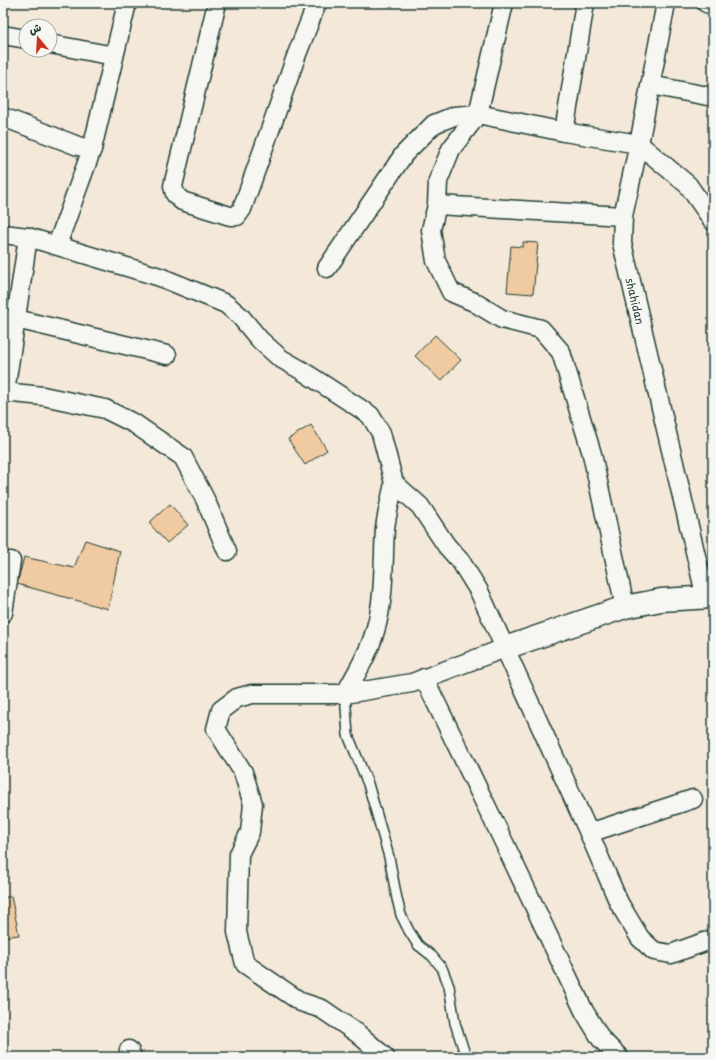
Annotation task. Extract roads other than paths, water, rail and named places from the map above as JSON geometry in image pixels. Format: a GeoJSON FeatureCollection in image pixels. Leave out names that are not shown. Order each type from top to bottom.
{"type":"FeatureCollection","features":[{"type":"Feature","properties":{"kind":"street"},"geometry":{"type":"LineString","coordinates":[[57,245],[92,149],[127,3]]}},
{"type":"Feature","properties":{"kind":"street"},"geometry":{"type":"LineString","coordinates":[[217,3],[173,186],[175,194],[182,201],[230,216],[237,216],[242,209],[297,54],[317,3]]}},
{"type":"Feature","properties":{"kind":"street"},"geometry":{"type":"LineString","coordinates":[[504,3],[478,114],[451,149],[438,181],[437,205],[431,230],[436,261],[452,292],[474,302],[502,319],[541,329],[561,352],[592,454],[624,608]]}},
{"type":"Feature","properties":{"kind":"street"},"geometry":{"type":"LineString","coordinates":[[564,132],[585,3]]}},
{"type":"Feature","properties":{"kind":"street","name":"shahidan"},"geometry":{"type":"LineString","coordinates":[[666,3],[639,144],[623,216],[622,243],[710,597]]}},
{"type":"Feature","properties":{"kind":"street"},"geometry":{"type":"LineString","coordinates":[[706,3],[713,5]]}},
{"type":"Feature","properties":{"kind":"street"},"geometry":{"type":"LineString","coordinates":[[3,35],[18,38]]}},
{"type":"Feature","properties":{"kind":"street"},"geometry":{"type":"LineString","coordinates":[[58,46],[114,56]]}},
{"type":"Feature","properties":{"kind":"street"},"geometry":{"type":"LineString","coordinates":[[650,85],[713,97]]}},
{"type":"Feature","properties":{"kind":"street"},"geometry":{"type":"LineString","coordinates":[[328,268],[404,154],[434,124],[454,116],[478,114],[564,132],[639,144],[688,185],[713,220]]}},
{"type":"Feature","properties":{"kind":"street"},"geometry":{"type":"LineString","coordinates":[[3,117],[78,146],[92,149]]}},
{"type":"Feature","properties":{"kind":"street"},"geometry":{"type":"LineString","coordinates":[[437,205],[623,216]]}},
{"type":"Feature","properties":{"kind":"street"},"geometry":{"type":"LineString","coordinates":[[3,234],[28,237],[160,277],[226,304],[240,316],[260,340],[280,358],[370,415],[381,433],[394,483],[386,527],[384,566],[376,631],[366,655],[345,694]]}},
{"type":"Feature","properties":{"kind":"street"},"geometry":{"type":"LineString","coordinates":[[28,237],[10,319],[4,392],[43,396],[105,410],[135,424],[183,457],[205,499],[227,551]]}},
{"type":"Feature","properties":{"kind":"street"},"geometry":{"type":"LineString","coordinates":[[10,319],[168,355]]}},
{"type":"Feature","properties":{"kind":"street"},"geometry":{"type":"LineString","coordinates":[[394,483],[420,506],[446,545],[461,562],[480,591],[619,903],[640,938],[654,951],[671,954],[713,939]]}},
{"type":"Feature","properties":{"kind":"street"},"geometry":{"type":"LineString","coordinates":[[3,613],[11,561]]}},
{"type":"Feature","properties":{"kind":"street"},"geometry":{"type":"LineString","coordinates":[[385,1057],[356,1033],[322,1009],[301,1002],[245,964],[237,932],[239,854],[250,832],[253,804],[243,772],[216,729],[221,710],[238,698],[252,694],[345,694],[412,683],[506,648],[624,608],[662,600],[710,597]]}},
{"type":"Feature","properties":{"kind":"street"},"geometry":{"type":"LineString","coordinates":[[424,678],[584,1011],[601,1039],[619,1057]]}},
{"type":"Feature","properties":{"kind":"street"},"geometry":{"type":"LineString","coordinates":[[589,833],[693,799]]}},
{"type":"Feature","properties":{"kind":"lane"},"geometry":{"type":"LineString","coordinates":[[345,694],[348,735],[354,753],[368,784],[389,857],[401,915],[418,945],[432,956],[442,968],[449,986],[455,1023],[466,1057]]}}]}
